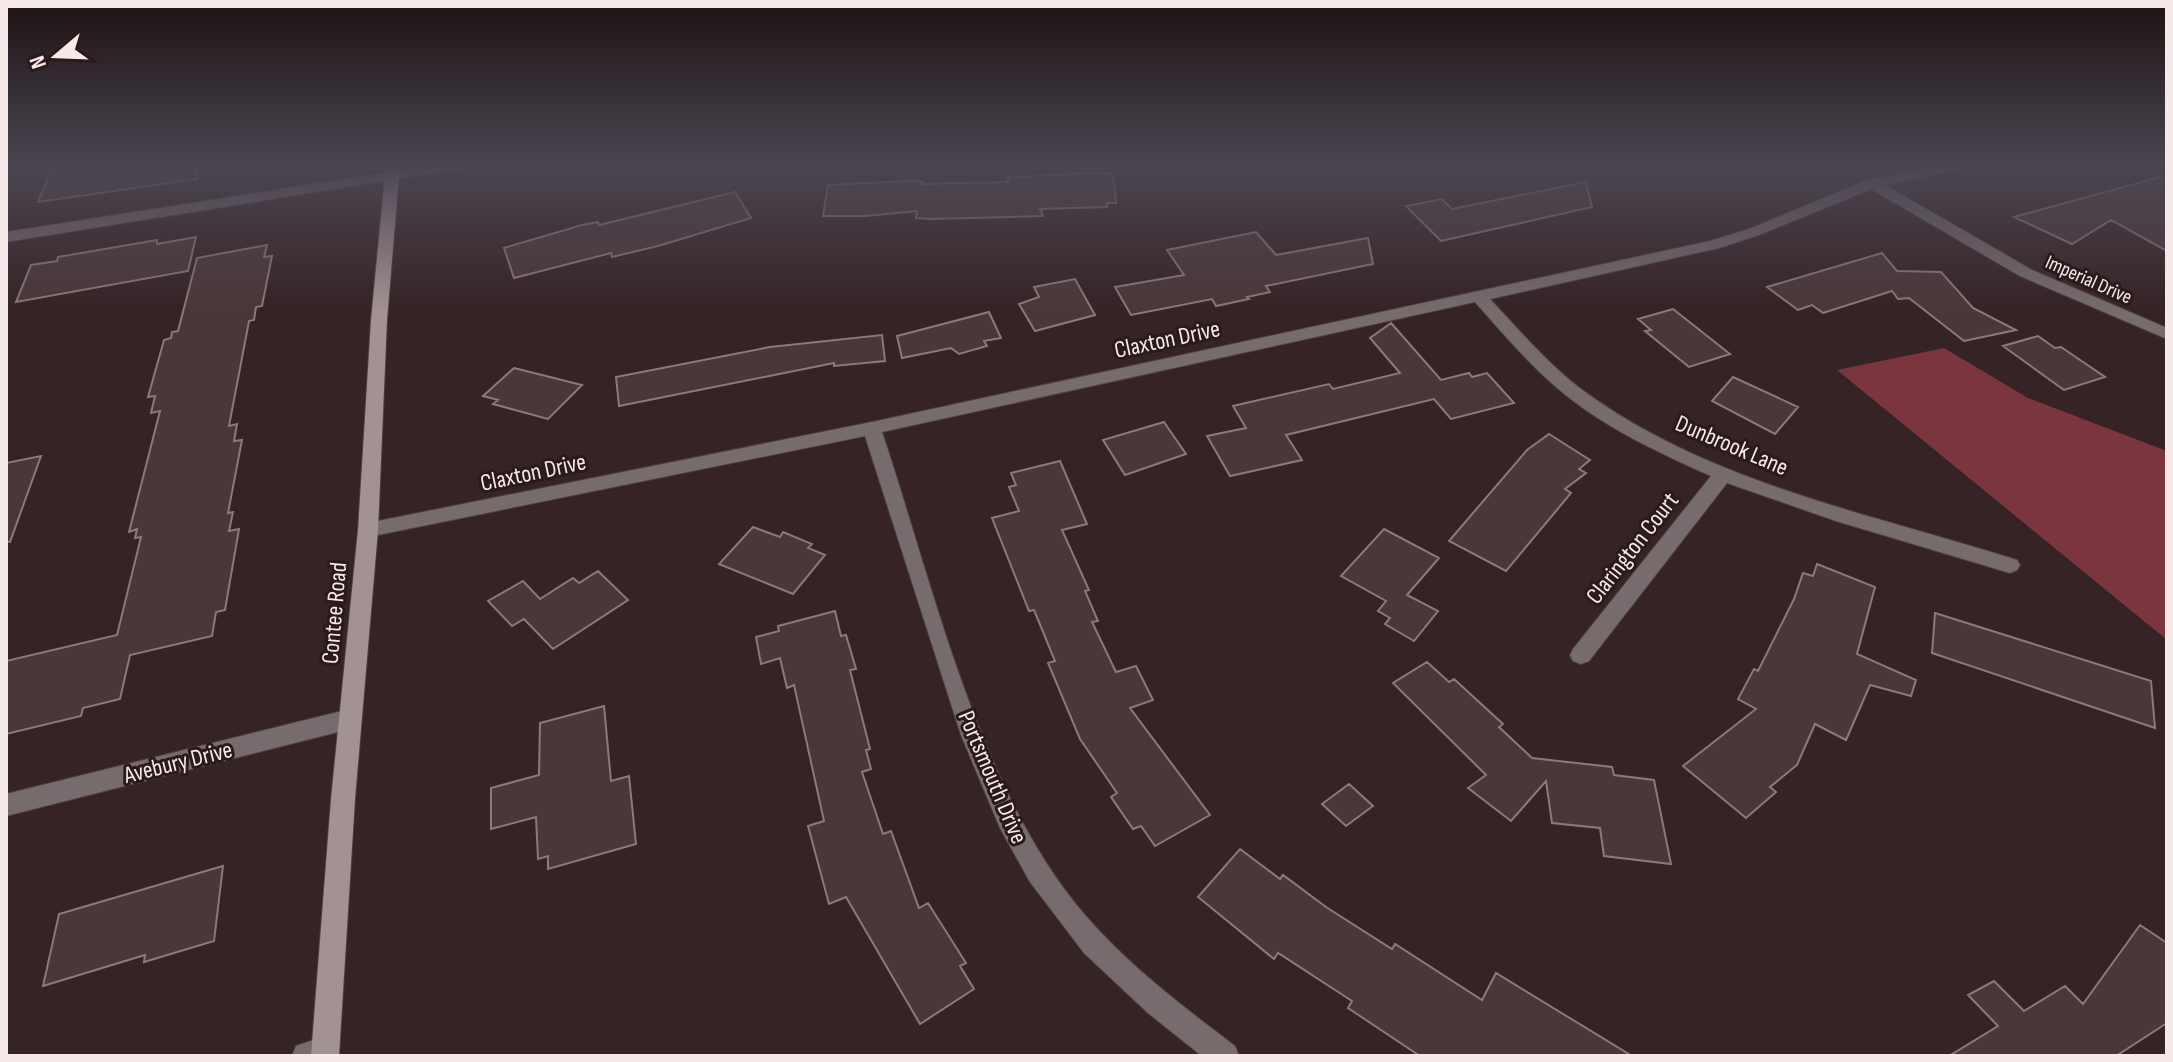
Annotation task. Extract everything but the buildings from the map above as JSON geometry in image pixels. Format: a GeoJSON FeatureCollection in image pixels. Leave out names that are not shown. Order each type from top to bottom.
{"type":"FeatureCollection","features":[{"type":"Feature","properties":{"kind":"street"},"geometry":{"type":"LineString","coordinates":[[6,237],[139,214]]}},
{"type":"Feature","properties":{"kind":"street","name":"Contee Road"},"geometry":{"type":"LineString","coordinates":[[319,1054],[368,530],[388,214]]}},
{"type":"Feature","properties":{"kind":"street","name":"Claxton Drive"},"geometry":{"type":"LineString","coordinates":[[368,530],[872,428],[1714,245],[1798,214]]}},
{"type":"Feature","properties":{"kind":"street","name":"Imperial Drive"},"geometry":{"type":"LineString","coordinates":[[1924,214],[2026,273],[2167,334]]}},
{"type":"Feature","properties":{"kind":"street","name":"Dunbrook Lane"},"geometry":{"type":"LineString","coordinates":[[1478,296],[1546,368],[1576,394],[1635,431],[1724,473],[1900,534],[2010,565]]}},
{"type":"Feature","properties":{"kind":"street","name":"Portsmouth Drive"},"geometry":{"type":"LineString","coordinates":[[872,428],[980,759],[1004,814],[1027,855],[1057,900],[1085,934],[1136,983],[1225,1056]]}},
{"type":"Feature","properties":{"kind":"street","name":"Clarington Court"},"geometry":{"type":"LineString","coordinates":[[1581,655],[1724,473]]}},
{"type":"Feature","properties":{"kind":"street","name":"Avebury Drive"},"geometry":{"type":"LineString","coordinates":[[6,805],[350,719]]}},
{"type":"Feature","properties":{"kind":"shaded area"},"geometry":{"type":"Polygon","coordinates":[[[1944,348],[2028,398],[2167,451],[2167,640],[1837,370],[1944,348]]]}}]}
